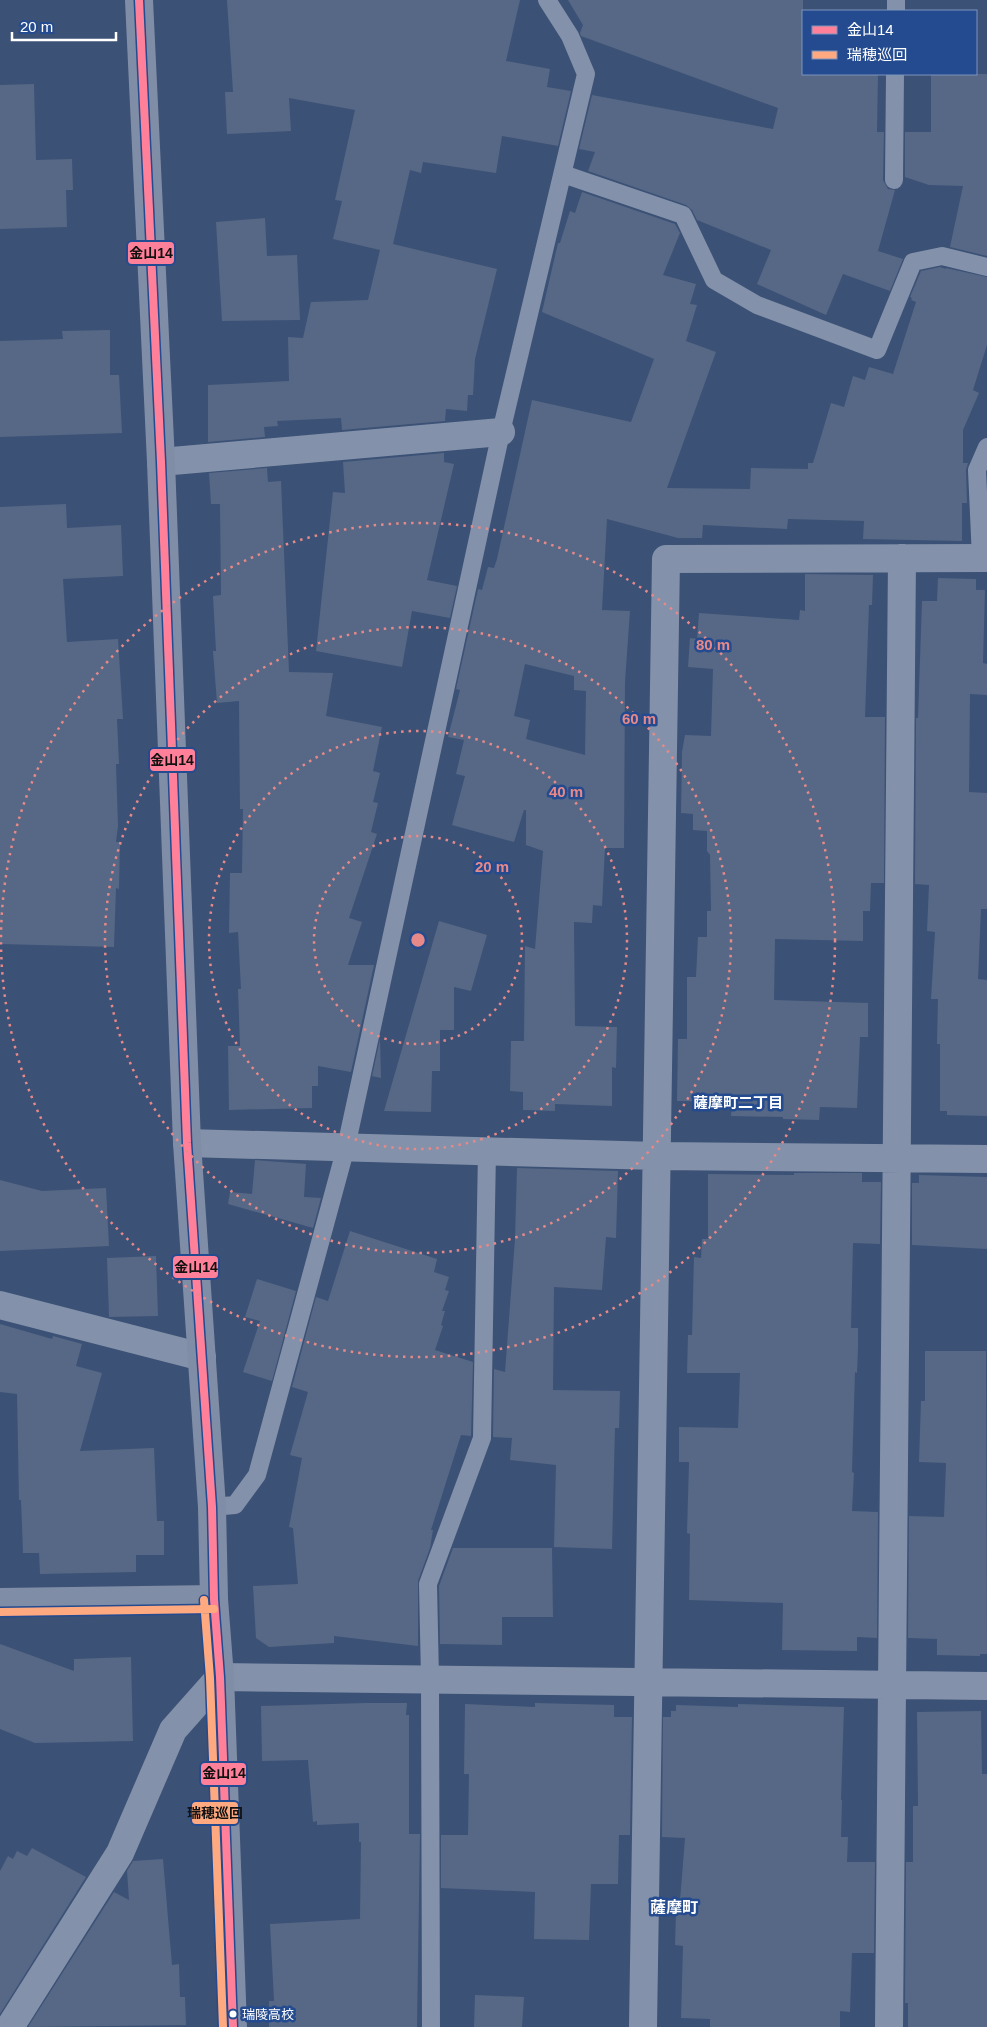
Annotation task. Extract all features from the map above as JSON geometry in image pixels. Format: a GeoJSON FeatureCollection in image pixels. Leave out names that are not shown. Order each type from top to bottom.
{"type":"FeatureCollection","features":[{"type":"Feature","properties":{"kind":"street"},"geometry":{"type":"LineString","coordinates":[[139,0],[161,462],[187,1143],[212,1508],[214,1600],[220,1677],[233,2027]]}},
{"type":"Feature","properties":{"kind":"street"},"geometry":{"type":"LineString","coordinates":[[161,462],[500,432]]}},
{"type":"Feature","properties":{"kind":"street"},"geometry":{"type":"LineString","coordinates":[[644,2027],[666,558],[984,558]]}},
{"type":"Feature","properties":{"kind":"street"},"geometry":{"type":"LineString","coordinates":[[889,2027],[902,558]]}},
{"type":"Feature","properties":{"kind":"street"},"geometry":{"type":"LineString","coordinates":[[187,1143],[657,1156],[987,1159]]}},
{"type":"Feature","properties":{"kind":"street"},"geometry":{"type":"LineString","coordinates":[[0,1305],[202,1357]]}},
{"type":"Feature","properties":{"kind":"street"},"geometry":{"type":"LineString","coordinates":[[0,1602],[214,1600]]}},
{"type":"Feature","properties":{"kind":"street"},"geometry":{"type":"LineString","coordinates":[[10,2027],[120,1853],[173,1730],[220,1677],[987,1686]]}},
{"type":"Feature","properties":{"kind":"lane"},"geometry":{"type":"LineString","coordinates":[[212,1508],[235,1505],[257,1475],[346,1147],[500,432],[586,74],[570,36],[546,0]]}},
{"type":"Feature","properties":{"kind":"lane"},"geometry":{"type":"LineString","coordinates":[[894,180],[895,75]]}},
{"type":"Feature","properties":{"kind":"lane"},"geometry":{"type":"LineString","coordinates":[[563,174],[684,215],[714,280],[757,305],[877,350],[912,262],[942,256],[987,267]]}},
{"type":"Feature","properties":{"kind":"lane"},"geometry":{"type":"LineString","coordinates":[[984,558],[977,470],[987,447]]}},
{"type":"Feature","properties":{"kind":"lane"},"geometry":{"type":"LineString","coordinates":[[431,2027],[428,1584],[482,1438],[487,1151]]}},
{"type":"Feature","properties":{"kind":"building"},"geometry":{"type":"Polygon","coordinates":[[[227,0],[520,0],[506,61],[550,69],[547,87],[571,91],[558,146],[502,136],[496,173],[423,162],[421,173],[410,170],[393,244],[497,269],[475,359],[473,395],[468,395],[467,411],[446,409],[445,421],[342,430],[341,418],[277,421],[278,426],[264,427],[265,437],[208,442],[208,385],[289,381],[288,337],[303,338],[311,302],[368,300],[380,250],[333,239],[342,201],[335,200],[355,110],[289,98],[291,131],[227,134],[225,92],[233,92],[227,0]]]}},
{"type":"Feature","properties":{"kind":"building"},"geometry":{"type":"Polygon","coordinates":[[[568,0],[803,0],[802,75],[878,75],[877,132],[884,132],[883,180],[888,189],[895,190],[878,251],[903,259],[890,291],[843,274],[826,315],[757,284],[771,250],[697,220],[692,210],[686,205],[588,171],[595,152],[579,149],[592,95],[773,129],[778,108],[581,36],[580,33],[583,25],[568,0]]]}},
{"type":"Feature","properties":{"kind":"building"},"geometry":{"type":"Polygon","coordinates":[[[987,74],[987,256],[950,247],[963,186],[929,185],[905,177],[905,132],[931,132],[931,75],[987,74]]]}},
{"type":"Feature","properties":{"kind":"building"},"geometry":{"type":"Polygon","coordinates":[[[34,84],[36,160],[72,159],[73,190],[66,190],[67,227],[0,229],[0,85],[34,84]]]}},
{"type":"Feature","properties":{"kind":"building"},"geometry":{"type":"Polygon","coordinates":[[[582,192],[675,224],[680,233],[663,275],[696,284],[690,304],[697,305],[686,341],[716,352],[667,488],[750,489],[751,468],[808,469],[808,463],[813,463],[831,403],[844,407],[853,376],[865,380],[869,367],[893,374],[916,302],[911,300],[912,298],[910,297],[921,271],[940,267],[987,277],[987,345],[973,390],[979,393],[963,430],[963,463],[968,463],[966,470],[967,503],[962,503],[962,541],[863,539],[864,521],[788,519],[787,529],[703,525],[702,538],[678,538],[607,519],[602,610],[630,611],[625,682],[624,848],[605,848],[602,906],[593,905],[592,923],[574,922],[575,1026],[617,1027],[616,1068],[612,1067],[612,1106],[555,1104],[555,1111],[523,1110],[523,1092],[510,1091],[511,1041],[524,1041],[525,946],[535,949],[543,851],[526,845],[526,810],[524,810],[514,842],[452,825],[465,776],[456,774],[464,740],[448,737],[460,690],[456,689],[478,589],[482,590],[488,567],[494,568],[497,559],[532,400],[631,422],[654,359],[542,312],[558,243],[560,243],[570,211],[575,213],[582,192]],[[525,664],[514,716],[530,720],[526,739],[585,755],[586,691],[574,690],[574,676],[525,664]]]}},
{"type":"Feature","properties":{"kind":"building"},"geometry":{"type":"Polygon","coordinates":[[[265,218],[267,256],[297,255],[300,320],[222,321],[216,222],[265,218]]]}},
{"type":"Feature","properties":{"kind":"building"},"geometry":{"type":"Polygon","coordinates":[[[110,330],[110,375],[119,375],[122,433],[0,437],[0,341],[63,339],[62,331],[110,330]]]}},
{"type":"Feature","properties":{"kind":"building"},"geometry":{"type":"Polygon","coordinates":[[[444,453],[444,462],[454,464],[427,580],[457,586],[450,618],[412,611],[402,667],[316,651],[333,492],[345,493],[343,462],[444,453]]]}},
{"type":"Feature","properties":{"kind":"building"},"geometry":{"type":"Polygon","coordinates":[[[267,468],[268,482],[281,481],[289,672],[333,673],[326,716],[382,727],[373,771],[380,773],[373,802],[378,803],[371,832],[377,834],[349,918],[362,922],[348,965],[374,965],[351,1072],[318,1066],[318,1086],[312,1086],[312,1108],[229,1110],[228,1046],[240,1046],[238,989],[241,989],[238,932],[229,933],[230,873],[242,873],[243,809],[240,809],[239,701],[217,703],[213,651],[216,651],[213,596],[221,595],[220,504],[211,504],[209,473],[267,468]]]}},
{"type":"Feature","properties":{"kind":"building"},"geometry":{"type":"Polygon","coordinates":[[[66,504],[67,528],[121,525],[123,576],[63,579],[67,642],[118,639],[123,719],[117,719],[119,764],[116,764],[118,826],[116,842],[120,842],[119,889],[116,888],[114,947],[0,944],[0,507],[66,504]]]}},
{"type":"Feature","properties":{"kind":"building"},"geometry":{"type":"Polygon","coordinates":[[[805,574],[873,575],[872,605],[869,605],[865,717],[885,717],[884,883],[871,883],[870,911],[863,911],[863,941],[775,939],[774,1000],[868,1003],[868,1037],[860,1037],[857,1108],[820,1107],[819,1120],[731,1116],[732,1102],[677,1101],[678,1039],[687,1039],[687,977],[696,977],[698,937],[707,937],[707,911],[711,911],[710,855],[707,851],[707,831],[693,830],[693,814],[681,813],[682,752],[685,735],[711,736],[713,669],[688,667],[690,638],[697,639],[699,613],[799,620],[800,610],[805,611],[805,574]]]}},
{"type":"Feature","properties":{"kind":"building"},"geometry":{"type":"Polygon","coordinates":[[[938,578],[976,579],[976,590],[985,590],[983,663],[987,664],[987,695],[970,694],[969,792],[987,793],[987,909],[981,909],[978,979],[987,980],[987,1116],[947,1115],[947,1111],[940,1111],[940,1044],[937,1044],[938,999],[931,999],[935,932],[927,931],[929,885],[915,884],[916,718],[918,718],[922,601],[937,601],[938,578]]]}},
{"type":"Feature","properties":{"kind":"building"},"geometry":{"type":"Polygon","coordinates":[[[439,921],[487,935],[471,991],[454,987],[454,1030],[440,1030],[440,1071],[432,1071],[431,1112],[384,1111],[439,921]]]}},
{"type":"Feature","properties":{"kind":"building"},"geometry":{"type":"Polygon","coordinates":[[[380,1039],[381,1078],[372,1076],[380,1039]]]}},
{"type":"Feature","properties":{"kind":"building"},"geometry":{"type":"Polygon","coordinates":[[[255,1160],[306,1164],[304,1197],[321,1198],[313,1228],[228,1204],[230,1192],[252,1194],[255,1160]]]}},
{"type":"Feature","properties":{"kind":"building"},"geometry":{"type":"Polygon","coordinates":[[[517,1168],[618,1171],[616,1238],[606,1237],[602,1290],[554,1287],[553,1390],[620,1391],[619,1428],[615,1428],[612,1549],[554,1547],[556,1465],[510,1460],[512,1438],[493,1437],[494,1369],[505,1372],[515,1239],[517,1168]]]}},
{"type":"Feature","properties":{"kind":"building"},"geometry":{"type":"Polygon","coordinates":[[[794,1173],[862,1173],[862,1182],[881,1182],[880,1244],[853,1243],[851,1328],[858,1328],[858,1349],[857,1373],[855,1372],[852,1511],[878,1512],[877,1638],[857,1637],[857,1651],[782,1650],[783,1603],[689,1600],[690,1534],[687,1533],[689,1462],[679,1462],[679,1427],[738,1428],[740,1373],[687,1373],[688,1335],[692,1335],[694,1257],[701,1258],[702,1239],[708,1239],[708,1174],[794,1175],[794,1173]]]}},
{"type":"Feature","properties":{"kind":"building"},"geometry":{"type":"Polygon","coordinates":[[[919,1175],[987,1177],[987,1249],[912,1245],[912,1183],[919,1183],[919,1175]]]}},
{"type":"Feature","properties":{"kind":"building"},"geometry":{"type":"Polygon","coordinates":[[[0,1180],[42,1191],[106,1188],[109,1246],[0,1251],[0,1180]]]}},
{"type":"Feature","properties":{"kind":"building"},"geometry":{"type":"Polygon","coordinates":[[[350,1231],[437,1259],[434,1272],[449,1277],[445,1290],[449,1291],[442,1311],[445,1311],[441,1325],[443,1326],[435,1350],[473,1362],[471,1436],[461,1435],[431,1530],[433,1530],[430,1548],[418,1581],[418,1646],[334,1636],[334,1643],[269,1647],[256,1638],[253,1586],[298,1584],[293,1528],[289,1527],[302,1458],[290,1455],[308,1392],[292,1387],[316,1297],[328,1301],[350,1231]]]}},
{"type":"Feature","properties":{"kind":"building"},"geometry":{"type":"Polygon","coordinates":[[[156,1256],[158,1316],[109,1317],[107,1258],[156,1256]]]}},
{"type":"Feature","properties":{"kind":"building"},"geometry":{"type":"Polygon","coordinates":[[[257,1279],[296,1291],[272,1381],[243,1372],[260,1321],[245,1317],[257,1279]]]}},
{"type":"Feature","properties":{"kind":"building"},"geometry":{"type":"Polygon","coordinates":[[[0,1324],[52,1339],[53,1336],[82,1344],[76,1366],[102,1373],[80,1451],[154,1448],[157,1521],[164,1521],[164,1555],[136,1555],[136,1572],[40,1574],[39,1553],[23,1553],[21,1500],[19,1500],[17,1394],[0,1392],[0,1324]]]}},
{"type":"Feature","properties":{"kind":"building"},"geometry":{"type":"Polygon","coordinates":[[[925,1351],[986,1351],[987,1654],[980,1654],[980,1656],[937,1655],[937,1639],[908,1638],[909,1516],[944,1517],[946,1463],[919,1462],[921,1401],[925,1401],[925,1351]]]}},
{"type":"Feature","properties":{"kind":"building"},"geometry":{"type":"Polygon","coordinates":[[[453,1548],[552,1548],[553,1617],[502,1617],[502,1645],[440,1644],[439,1586],[453,1548]]]}},
{"type":"Feature","properties":{"kind":"building"},"geometry":{"type":"Polygon","coordinates":[[[0,1644],[74,1671],[74,1659],[131,1657],[133,1741],[35,1743],[0,1729],[0,1644]]]}},
{"type":"Feature","properties":{"kind":"building"},"geometry":{"type":"Polygon","coordinates":[[[407,1703],[406,1715],[409,1715],[409,1834],[420,1834],[417,2027],[269,2027],[269,2001],[274,2001],[270,1924],[360,1919],[361,1842],[359,1842],[359,1823],[317,1825],[317,1821],[313,1822],[308,1760],[262,1761],[261,1706],[407,1703]]]}},
{"type":"Feature","properties":{"kind":"building"},"geometry":{"type":"Polygon","coordinates":[[[535,1703],[614,1705],[614,1717],[632,1717],[630,1835],[619,1835],[618,1884],[591,1884],[589,1940],[534,1939],[535,1892],[441,1888],[441,1835],[468,1835],[469,1774],[464,1774],[465,1704],[535,1707],[535,1703]]]}},
{"type":"Feature","properties":{"kind":"building"},"geometry":{"type":"Polygon","coordinates":[[[738,1704],[844,1707],[841,1837],[848,1837],[847,1862],[875,1862],[874,1953],[852,1953],[850,2012],[840,2011],[840,2027],[710,2027],[710,2019],[681,2018],[683,1946],[675,1945],[676,1912],[679,1913],[685,1838],[662,1837],[663,1717],[671,1717],[671,1711],[676,1711],[676,1705],[738,1707],[738,1704]]]}},
{"type":"Feature","properties":{"kind":"building"},"geometry":{"type":"Polygon","coordinates":[[[981,1711],[982,1774],[987,1774],[987,2027],[908,2027],[908,2003],[905,2003],[906,1862],[913,1862],[913,1806],[918,1806],[917,1712],[981,1711]]]}},
{"type":"Feature","properties":{"kind":"building"},"geometry":{"type":"Polygon","coordinates":[[[32,1848],[86,1877],[0,2014],[0,1871],[8,1856],[13,1859],[17,1851],[27,1856],[32,1848]]]}},
{"type":"Feature","properties":{"kind":"building"},"geometry":{"type":"Polygon","coordinates":[[[163,1859],[172,1965],[179,1964],[180,1997],[185,1997],[186,2025],[28,2027],[114,1892],[129,1900],[127,1871],[133,1861],[163,1859]]]}},
{"type":"Feature","properties":{"kind":"building"},"geometry":{"type":"Polygon","coordinates":[[[475,1995],[524,1997],[522,2027],[474,2027],[475,1995]]]}},
{"type":"Feature","properties":{"kind":"transit line","name":"金山14"},"geometry":{"type":"LineString","coordinates":[[139,0],[161,462],[187,1143],[212,1507],[214,1599],[220,1677],[233,2027]]}},
{"type":"Feature","properties":{"kind":"transit line","name":"瑞穂巡回"},"geometry":{"type":"LineString","coordinates":[[204,1600],[210,1678],[223,2027]]}},
{"type":"Feature","properties":{"kind":"transit line","name":"瑞穂巡回"},"geometry":{"type":"LineString","coordinates":[[0,1612],[214,1609]]}},
{"type":"Feature","properties":{"kind":"place","name":"瑞陵高校"},"geometry":{"type":"Point","coordinates":[233,2014]}},
{"type":"Feature","properties":{"kind":"district","name":"薩摩町二丁目"},"geometry":{"type":"Point","coordinates":[738,1103]}},
{"type":"Feature","properties":{"kind":"district","name":"薩摩町"},"geometry":{"type":"Point","coordinates":[674,1907]}}]}
